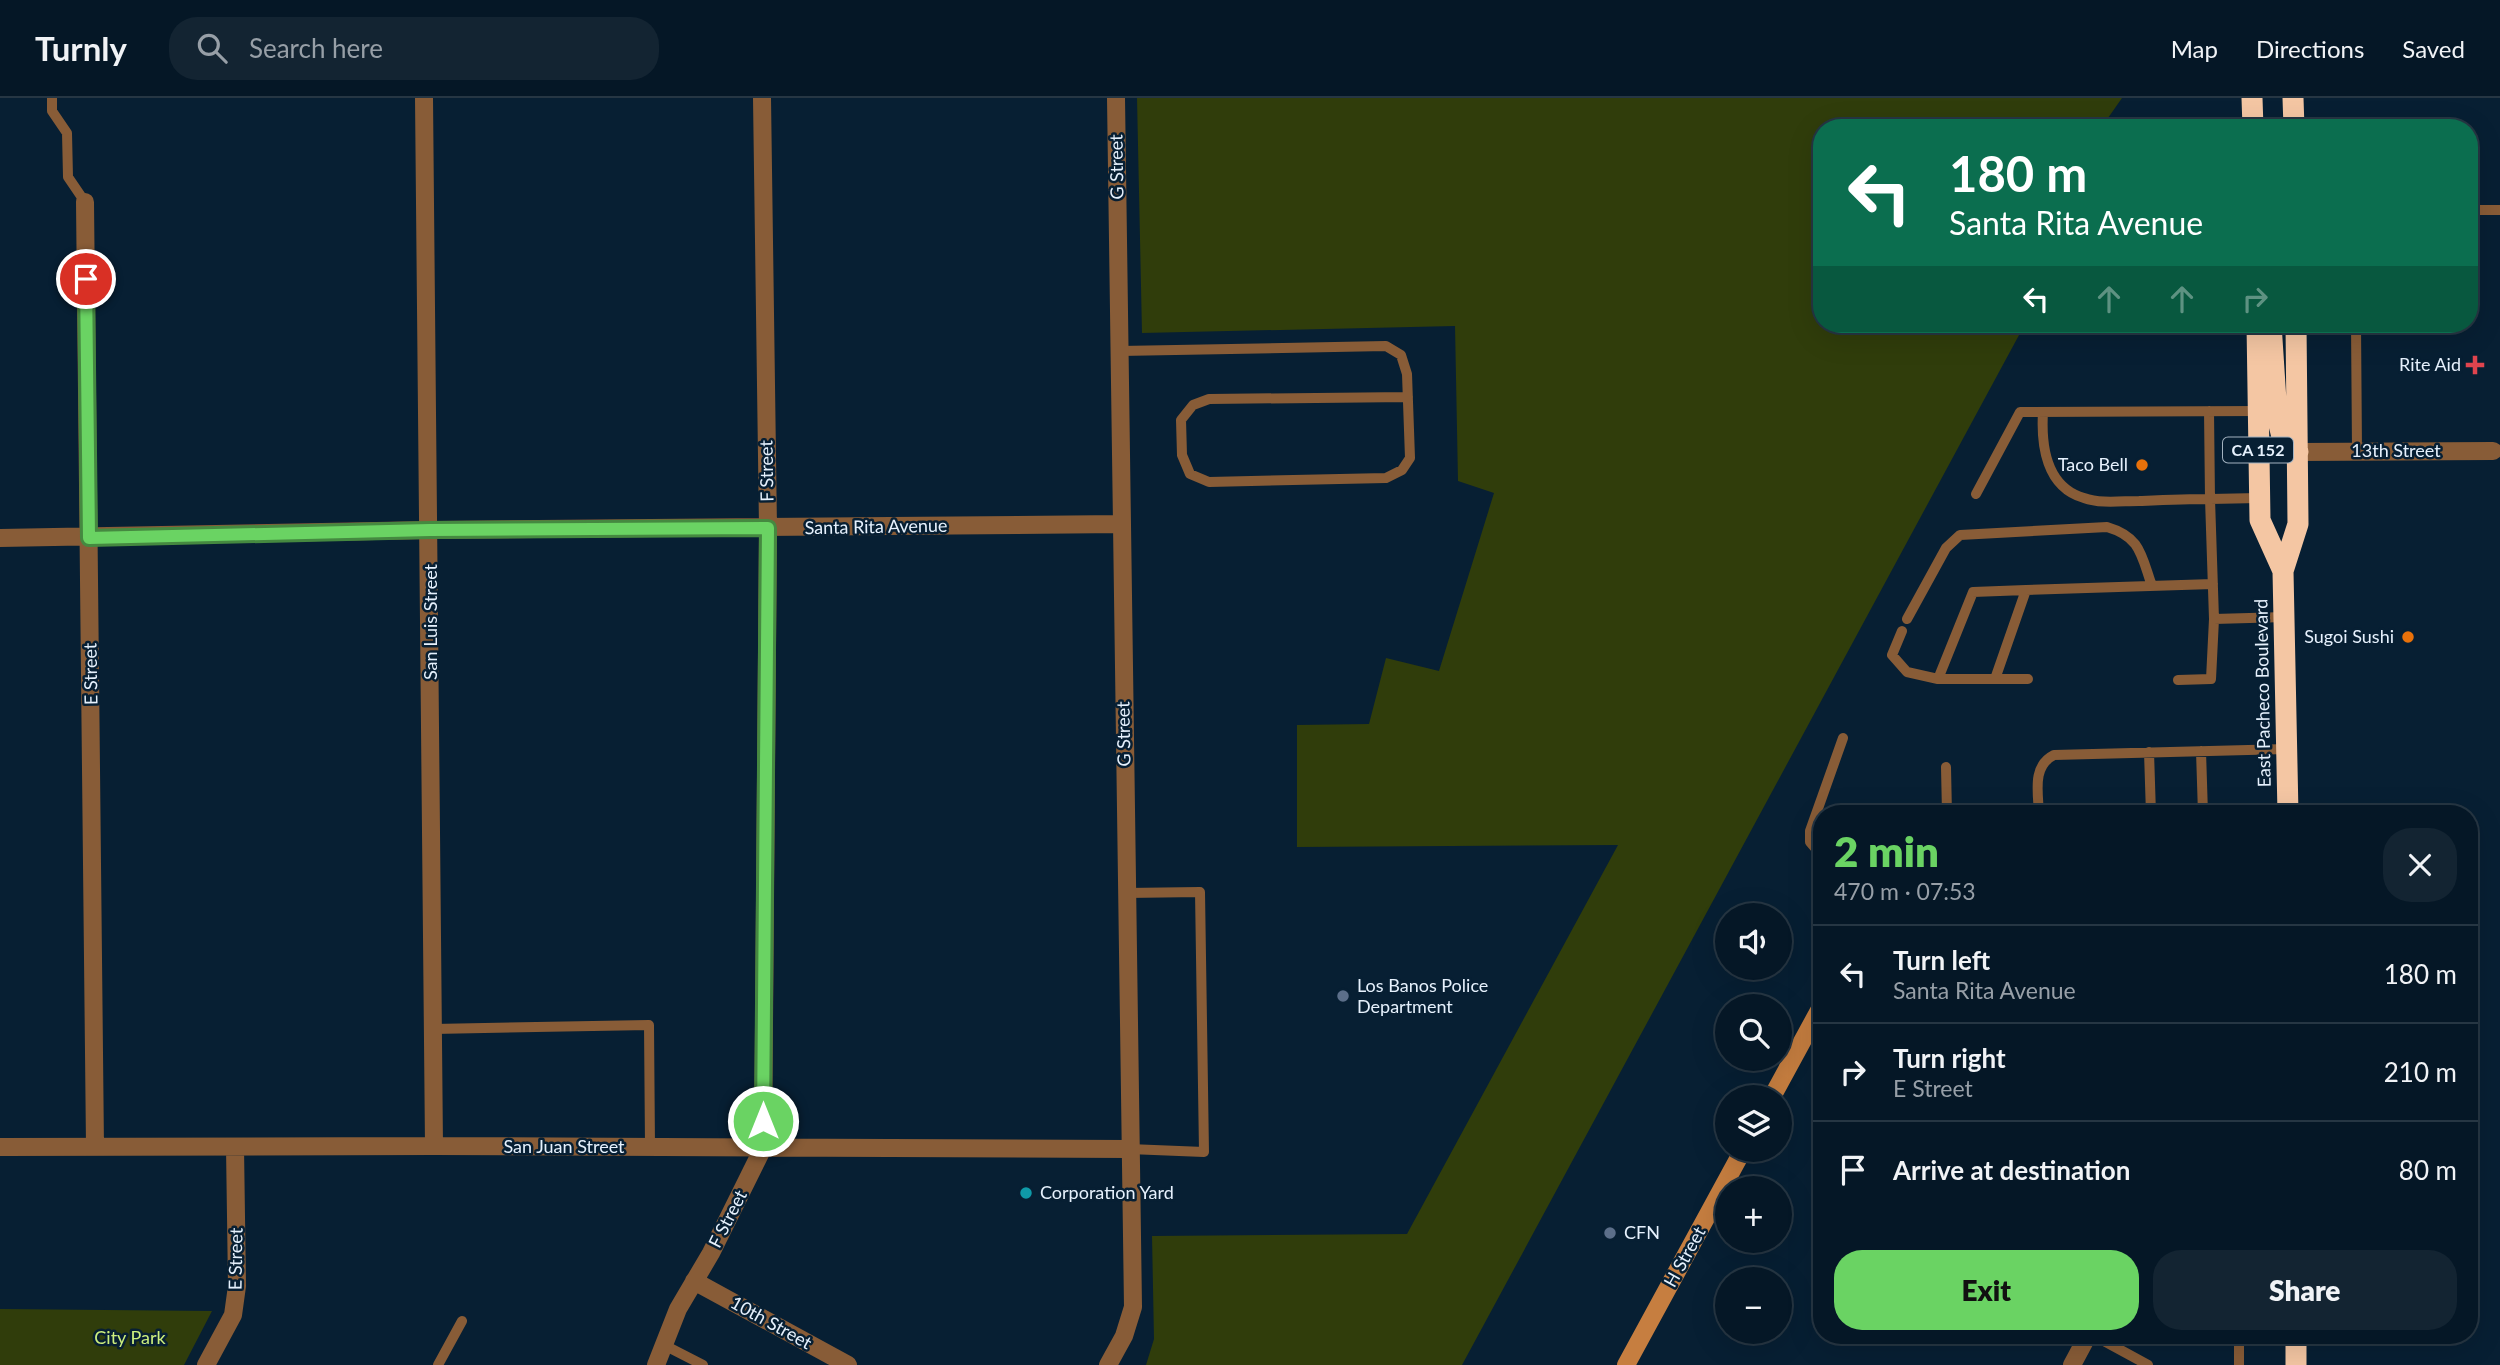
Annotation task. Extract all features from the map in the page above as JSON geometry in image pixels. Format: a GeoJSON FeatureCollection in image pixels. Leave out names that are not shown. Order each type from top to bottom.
{"type":"FeatureCollection","features":[{"type":"Feature","properties":{"kind":"highway"},"geometry":{"type":"LineString","coordinates":[[2252,98],[2253,119]]}},
{"type":"Feature","properties":{"kind":"highway"},"geometry":{"type":"LineString","coordinates":[[2293,98],[2294,119]]}},
{"type":"Feature","properties":{"kind":"highway","name":"East Pacheco Boulevard"},"geometry":{"type":"LineString","coordinates":[[2257,333],[2260,520],[2283,571]]}},
{"type":"Feature","properties":{"kind":"highway"},"geometry":{"type":"LineString","coordinates":[[2272,333],[2277,416],[2282,437],[2298,452]]}},
{"type":"Feature","properties":{"kind":"highway","name":"East Pacheco Boulevard"},"geometry":{"type":"LineString","coordinates":[[2288,805],[2283,571],[2298,524],[2296,333]]}},
{"type":"Feature","properties":{"kind":"highway"},"geometry":{"type":"LineString","coordinates":[[2295,1344],[2296,1365]]}},
{"type":"Feature","properties":{"kind":"street","name":"San Luis Street"},"geometry":{"type":"LineString","coordinates":[[424,98],[434,1146]]}},
{"type":"Feature","properties":{"kind":"street","name":"F Street"},"geometry":{"type":"LineString","coordinates":[[656,1365],[678,1309],[763,1148],[768,528],[762,98]]}},
{"type":"Feature","properties":{"kind":"street","name":"G Street"},"geometry":{"type":"LineString","coordinates":[[1108,1365],[1124,1336],[1133,1307],[1116,98]]}},
{"type":"Feature","properties":{"kind":"street","name":"E Street"},"geometry":{"type":"LineString","coordinates":[[85,202],[95,1147]]}},
{"type":"Feature","properties":{"kind":"street","name":"13th Street"},"geometry":{"type":"LineString","coordinates":[[2298,452],[2497,448]]}},
{"type":"Feature","properties":{"kind":"street","name":"Santa Rita Avenue"},"geometry":{"type":"LineString","coordinates":[[0,538],[430,530],[1122,524]]}},
{"type":"Feature","properties":{"kind":"street"},"geometry":{"type":"LineString","coordinates":[[1779,1085],[1813,1022]]}},
{"type":"Feature","properties":{"kind":"street","name":"San Juan Street"},"geometry":{"type":"LineString","coordinates":[[0,1147],[1129,1149]]}},
{"type":"Feature","properties":{"kind":"street","name":"E Street"},"geometry":{"type":"LineString","coordinates":[[206,1365],[233,1315],[237,1286],[235,1147]]}},
{"type":"Feature","properties":{"kind":"street","name":"H Street"},"geometry":{"type":"LineString","coordinates":[[1626,1365],[1736,1162]]}},
{"type":"Feature","properties":{"kind":"street","name":"10th Street"},"geometry":{"type":"LineString","coordinates":[[694,1281],[848,1365]]}},
{"type":"Feature","properties":{"kind":"street"},"geometry":{"type":"LineString","coordinates":[[2072,1365],[2085,1344]]}},
{"type":"Feature","properties":{"kind":"lane"},"geometry":{"type":"LineString","coordinates":[[52,98],[52,111],[66,133],[68,177],[85,202]]}},
{"type":"Feature","properties":{"kind":"lane"},"geometry":{"type":"LineString","coordinates":[[2478,210],[2500,210]]}},
{"type":"Feature","properties":{"kind":"lane"},"geometry":{"type":"LineString","coordinates":[[2356,333],[2357,451]]}},
{"type":"Feature","properties":{"kind":"lane"},"geometry":{"type":"LineString","coordinates":[[1120,351],[1386,346],[1401,355],[1407,374],[1408,397],[1410,458],[1402,470],[1387,478],[1209,482],[1190,474],[1182,455],[1181,420],[1193,405],[1209,399],[1408,397]]}},
{"type":"Feature","properties":{"kind":"lane"},"geometry":{"type":"LineString","coordinates":[[2178,680],[2211,679],[2214,619],[2209,411]]}},
{"type":"Feature","properties":{"kind":"lane"},"geometry":{"type":"LineString","coordinates":[[1976,494],[2020,412],[2258,411]]}},
{"type":"Feature","properties":{"kind":"lane"},"geometry":{"type":"LineString","coordinates":[[2043,412],[2043,449],[2049,467],[2063,486],[2082,498],[2102,502],[2259,498]]}},
{"type":"Feature","properties":{"kind":"lane"},"geometry":{"type":"LineString","coordinates":[[1907,619],[1947,548],[1960,535],[2107,527],[2126,533],[2140,552],[2152,586]]}},
{"type":"Feature","properties":{"kind":"lane"},"geometry":{"type":"LineString","coordinates":[[1938,679],[1973,592],[2213,584]]}},
{"type":"Feature","properties":{"kind":"lane"},"geometry":{"type":"LineString","coordinates":[[1995,679],[2026,590]]}},
{"type":"Feature","properties":{"kind":"lane"},"geometry":{"type":"LineString","coordinates":[[2214,619],[2285,617]]}},
{"type":"Feature","properties":{"kind":"lane"},"geometry":{"type":"LineString","coordinates":[[1902,631],[1892,655],[1907,672],[1938,679],[2028,679]]}},
{"type":"Feature","properties":{"kind":"lane"},"geometry":{"type":"LineString","coordinates":[[1819,805],[1843,738]]}},
{"type":"Feature","properties":{"kind":"lane"},"geometry":{"type":"LineString","coordinates":[[2039,805],[2038,772],[2045,760],[2054,755],[2287,749]]}},
{"type":"Feature","properties":{"kind":"lane"},"geometry":{"type":"LineString","coordinates":[[2201,751],[2203,805]]}},
{"type":"Feature","properties":{"kind":"lane"},"geometry":{"type":"LineString","coordinates":[[2149,752],[2151,805]]}},
{"type":"Feature","properties":{"kind":"lane"},"geometry":{"type":"LineString","coordinates":[[1946,767],[1947,805]]}},
{"type":"Feature","properties":{"kind":"lane"},"geometry":{"type":"LineString","coordinates":[[1813,823],[1810,842],[1813,846]]}},
{"type":"Feature","properties":{"kind":"lane"},"geometry":{"type":"LineString","coordinates":[[1126,893],[1200,892],[1204,1152],[1129,1149]]}},
{"type":"Feature","properties":{"kind":"lane"},"geometry":{"type":"LineString","coordinates":[[433,1029],[649,1025],[650,1147]]}},
{"type":"Feature","properties":{"kind":"lane"},"geometry":{"type":"LineString","coordinates":[[438,1365],[462,1321]]}},
{"type":"Feature","properties":{"kind":"lane"},"geometry":{"type":"LineString","coordinates":[[2107,1344],[2148,1365]]}},
{"type":"Feature","properties":{"kind":"lane"},"geometry":{"type":"LineString","coordinates":[[2239,1344],[2239,1365]]}},
{"type":"Feature","properties":{"kind":"lane"},"geometry":{"type":"LineString","coordinates":[[664,1345],[703,1365]]}},
{"type":"Feature","properties":{"kind":"green space"},"geometry":{"type":"Polygon","coordinates":[[[1137,98],[2122,98],[2107,119],[1813,119],[1813,333],[2020,333],[1462,1365],[1146,1365],[1154,1339],[1152,1236],[1407,1234],[1618,845],[1297,847],[1297,725],[1369,724],[1386,658],[1439,671],[1494,493],[1458,481],[1455,326],[1142,333],[1137,98]]]}},
{"type":"Feature","properties":{"kind":"green space","name":"City Park"},"geometry":{"type":"Polygon","coordinates":[[[0,1309],[212,1311],[184,1365],[0,1365],[0,1309]]]}},
{"type":"Feature","properties":{"kind":"place","name":"Rite Aid"},"geometry":{"type":"Point","coordinates":[2475,365]}},
{"type":"Feature","properties":{"kind":"place","name":"Taco Bell"},"geometry":{"type":"Point","coordinates":[2142,465]}},
{"type":"Feature","properties":{"kind":"place","name":"Sugoi Sushi"},"geometry":{"type":"Point","coordinates":[2408,637]}},
{"type":"Feature","properties":{"kind":"place","name":"Los Banos Police Department"},"geometry":{"type":"Point","coordinates":[1343,996]}},
{"type":"Feature","properties":{"kind":"place","name":"Corporation Yard"},"geometry":{"type":"Point","coordinates":[1026,1193]}},
{"type":"Feature","properties":{"kind":"place","name":"CFN"},"geometry":{"type":"Point","coordinates":[1610,1233]}},
{"type":"Feature","properties":{"kind":"route"},"geometry":{"type":"LineString","coordinates":[[86,279],[89,538],[430,530],[768,528],[763,1121]]}}]}
